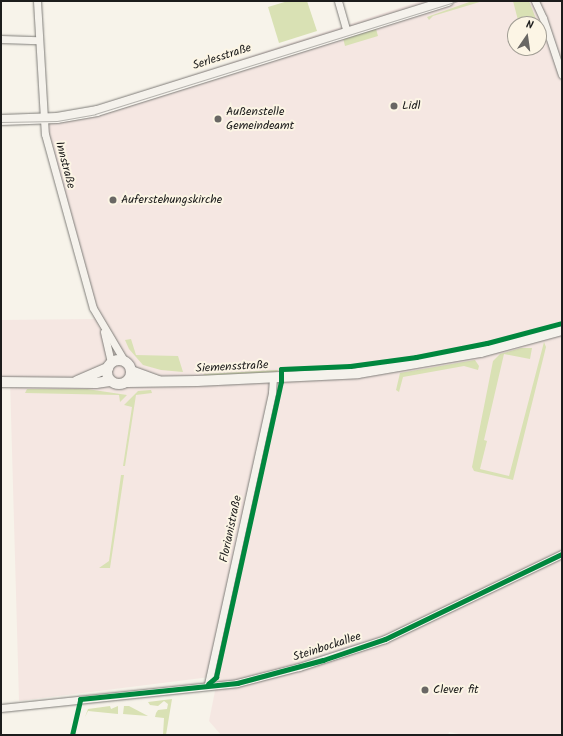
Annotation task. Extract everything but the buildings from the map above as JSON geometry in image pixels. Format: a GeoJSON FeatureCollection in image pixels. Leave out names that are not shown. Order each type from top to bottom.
{"type":"FeatureCollection","features":[{"type":"Feature","properties":{"kind":"street","name":"Innstraße"},"geometry":{"type":"LineString","coordinates":[[37,1],[43,119],[93,308],[103,328],[117,346],[125,362]]}},
{"type":"Feature","properties":{"kind":"street"},"geometry":{"type":"LineString","coordinates":[[338,1],[347,32]]}},
{"type":"Feature","properties":{"kind":"street","name":"Serlesstraße"},"geometry":{"type":"LineString","coordinates":[[1,120],[43,119],[97,111],[448,1]]}},
{"type":"Feature","properties":{"kind":"street"},"geometry":{"type":"LineString","coordinates":[[535,1],[543,16]]}},
{"type":"Feature","properties":{"kind":"street"},"geometry":{"type":"LineString","coordinates":[[542,1],[544,16]]}},
{"type":"Feature","properties":{"kind":"street"},"geometry":{"type":"LineString","coordinates":[[547,28],[562,75]]}},
{"type":"Feature","properties":{"kind":"street"},"geometry":{"type":"LineString","coordinates":[[1,39],[38,40]]}},
{"type":"Feature","properties":{"kind":"street","name":"Innstraße"},"geometry":{"type":"LineString","coordinates":[[103,328],[109,366]]}},
{"type":"Feature","properties":{"kind":"street","name":"Siemensstraße"},"geometry":{"type":"LineString","coordinates":[[127,382],[273,378],[358,373],[417,365],[489,351],[562,330]]}},
{"type":"Feature","properties":{"kind":"street"},"geometry":{"type":"LineString","coordinates":[[1,382],[110,381],[120,384],[127,382],[131,371],[125,362],[117,360],[109,366],[76,381]]}},
{"type":"Feature","properties":{"kind":"street"},"geometry":{"type":"LineString","coordinates":[[109,366],[110,381]]}},
{"type":"Feature","properties":{"kind":"street","name":"Siemensstraße"},"geometry":{"type":"LineString","coordinates":[[131,371],[162,382]]}},
{"type":"Feature","properties":{"kind":"street","name":"Florianistraße"},"geometry":{"type":"LineString","coordinates":[[208,684],[267,418],[273,378]]}},
{"type":"Feature","properties":{"kind":"street","name":"Steinbockallee"},"geometry":{"type":"LineString","coordinates":[[1,708],[237,682],[274,674],[386,639],[562,554]]}},
{"type":"Feature","properties":{"kind":"shaded area"},"geometry":{"type":"Polygon","coordinates":[[[421,1],[562,1],[562,735],[464,735],[449,732],[448,735],[221,735],[209,721],[218,676],[19,701],[10,379],[1,378],[1,320],[94,319],[43,119],[103,104],[421,1]]]}},
{"type":"Feature","properties":{"kind":"green space"},"geometry":{"type":"Polygon","coordinates":[[[288,1],[307,1],[317,31],[279,43],[268,7],[288,1]]]}},
{"type":"Feature","properties":{"kind":"green space"},"geometry":{"type":"Polygon","coordinates":[[[472,1],[483,1],[433,16],[429,20],[427,17],[472,1]]]}},
{"type":"Feature","properties":{"kind":"green space"},"geometry":{"type":"Polygon","coordinates":[[[513,1],[529,1],[535,16],[517,16],[513,1]]]}},
{"type":"Feature","properties":{"kind":"green space"},"geometry":{"type":"Polygon","coordinates":[[[376,29],[378,36],[345,46],[343,38],[376,29]]]}},
{"type":"Feature","properties":{"kind":"green space"},"geometry":{"type":"Polygon","coordinates":[[[131,339],[136,355],[178,356],[183,372],[161,370],[143,365],[129,349],[125,340],[131,339]]]}},
{"type":"Feature","properties":{"kind":"green space"},"geometry":{"type":"Polygon","coordinates":[[[544,342],[546,347],[513,480],[474,471],[472,467],[493,361],[500,354],[521,348],[532,348],[530,359],[504,354],[484,440],[487,441],[480,469],[509,476],[544,342]]]}},
{"type":"Feature","properties":{"kind":"green space"},"geometry":{"type":"Polygon","coordinates":[[[475,360],[479,366],[478,370],[464,366],[403,377],[399,392],[396,390],[400,373],[475,360]]]}},
{"type":"Feature","properties":{"kind":"green space"},"geometry":{"type":"Polygon","coordinates":[[[278,370],[276,373],[206,376],[203,374],[278,370]]]}},
{"type":"Feature","properties":{"kind":"green space"},"geometry":{"type":"Polygon","coordinates":[[[27,389],[87,389],[127,395],[120,402],[119,395],[25,393],[27,389]]]}},
{"type":"Feature","properties":{"kind":"green space"},"geometry":{"type":"Polygon","coordinates":[[[151,390],[152,393],[136,395],[125,466],[123,466],[132,407],[124,405],[138,391],[151,390]]]}},
{"type":"Feature","properties":{"kind":"green space"},"geometry":{"type":"Polygon","coordinates":[[[121,475],[124,475],[110,568],[99,568],[109,561],[121,475]]]}},
{"type":"Feature","properties":{"kind":"green space"},"geometry":{"type":"Polygon","coordinates":[[[172,699],[166,735],[163,735],[164,718],[155,717],[158,710],[167,709],[168,704],[164,701],[158,706],[150,705],[148,702],[172,699]]]}},
{"type":"Feature","properties":{"kind":"green space"},"geometry":{"type":"Polygon","coordinates":[[[110,706],[111,709],[118,706],[118,714],[88,711],[85,717],[88,709],[110,706]]]}},
{"type":"Feature","properties":{"kind":"green space"},"geometry":{"type":"Polygon","coordinates":[[[124,706],[129,706],[148,716],[123,714],[124,706]]]}},
{"type":"Feature","properties":{"kind":"tram line"},"geometry":{"type":"LineString","coordinates":[[1,122],[57,121],[95,114],[457,1]]}},
{"type":"Feature","properties":{"kind":"cycle path"},"geometry":{"type":"LineString","coordinates":[[208,684],[216,677],[281,381],[281,369],[350,366],[416,357],[487,343],[562,323]]}},
{"type":"Feature","properties":{"kind":"cycle path"},"geometry":{"type":"LineString","coordinates":[[72,735],[80,699],[237,683],[323,660],[385,639],[562,554]]}},
{"type":"Feature","properties":{"kind":"place","name":"Lidl"},"geometry":{"type":"Point","coordinates":[394,106]}},
{"type":"Feature","properties":{"kind":"place","name":"Außenstelle Gemeindeamt"},"geometry":{"type":"Point","coordinates":[218,119]}},
{"type":"Feature","properties":{"kind":"place","name":"Auferstehungskirche"},"geometry":{"type":"Point","coordinates":[113,200]}},
{"type":"Feature","properties":{"kind":"place","name":"Clever fit"},"geometry":{"type":"Point","coordinates":[425,690]}}]}
